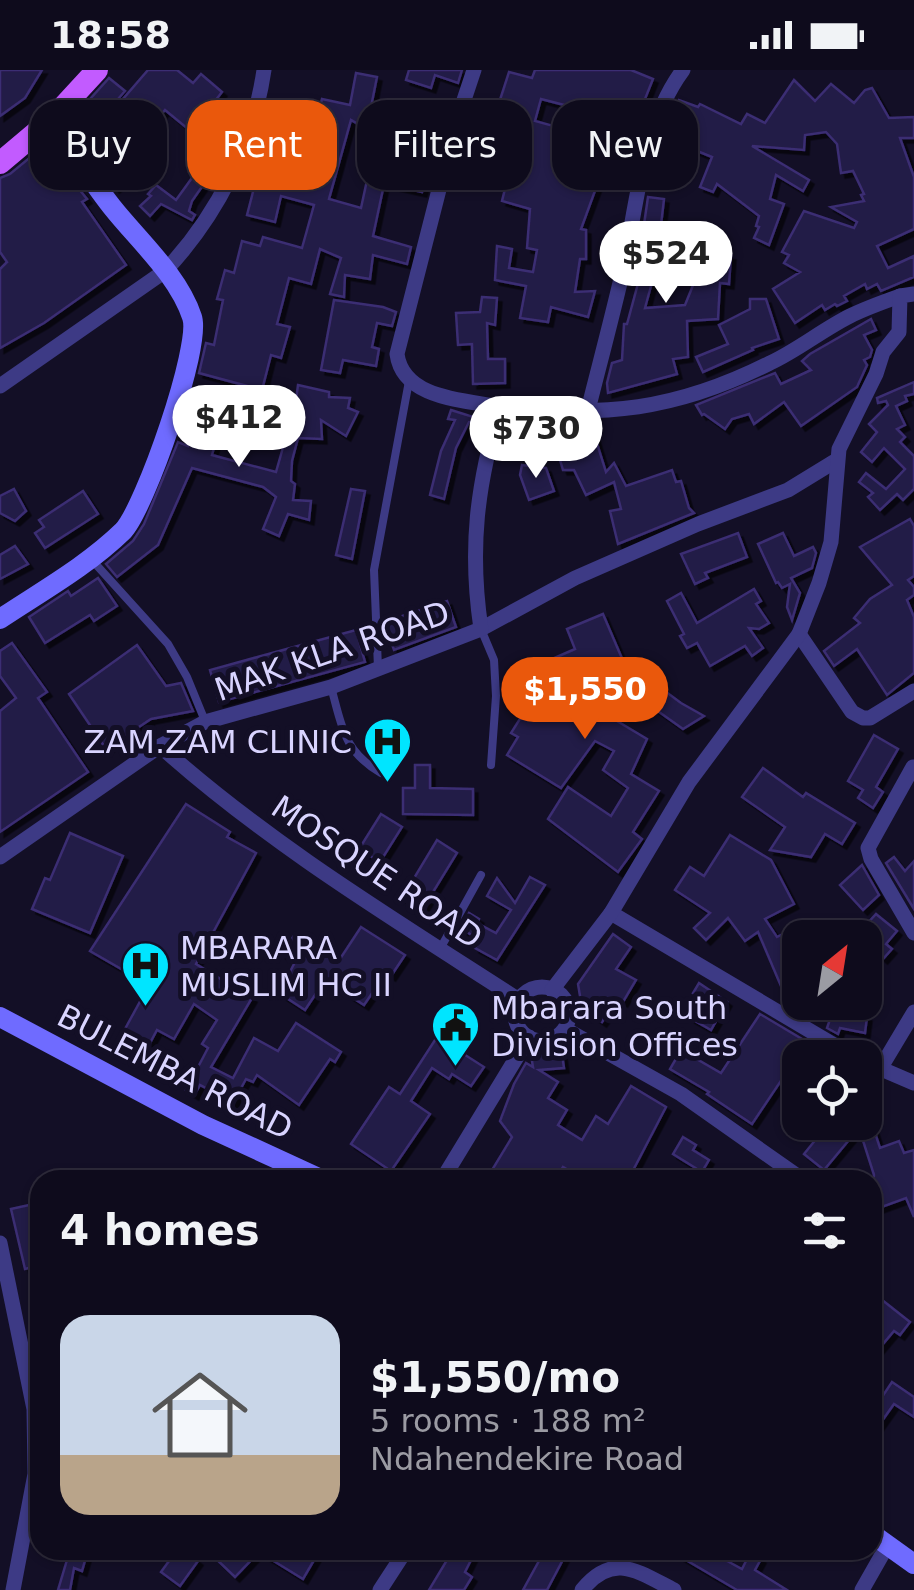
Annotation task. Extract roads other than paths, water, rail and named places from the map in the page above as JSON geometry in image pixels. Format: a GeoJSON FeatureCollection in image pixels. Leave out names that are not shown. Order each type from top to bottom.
{"type":"FeatureCollection","features":[{"type":"Feature","properties":{"kind":"main road"},"geometry":{"type":"LineString","coordinates":[[69,100],[97,70]]}},
{"type":"Feature","properties":{"kind":"main road"},"geometry":{"type":"LineString","coordinates":[[0,163],[30,137]]}},
{"type":"Feature","properties":{"kind":"main road"},"geometry":{"type":"LineString","coordinates":[[0,619],[91,559],[126,528],[137,511],[171,421],[192,350],[193,319],[164,271],[99,190]]}},
{"type":"Feature","properties":{"kind":"main road","name":"BULEMBA ROAD"},"geometry":{"type":"LineString","coordinates":[[0,1017],[203,1125],[301,1170]]}},
{"type":"Feature","properties":{"kind":"main road"},"geometry":{"type":"LineString","coordinates":[[882,1541],[914,1564]]}},
{"type":"Feature","properties":{"kind":"street"},"geometry":{"type":"LineString","coordinates":[[0,386],[164,271],[208,216],[248,141],[258,112],[264,70]]}},
{"type":"Feature","properties":{"kind":"street"},"geometry":{"type":"LineString","coordinates":[[474,70],[398,341],[399,368],[409,380],[430,393],[500,407],[586,414],[633,410],[706,391],[771,363],[852,315],[907,295]]}},
{"type":"Feature","properties":{"kind":"street"},"geometry":{"type":"LineString","coordinates":[[586,414],[616,300],[652,134],[684,70]]}},
{"type":"Feature","properties":{"kind":"street"},"geometry":{"type":"LineString","coordinates":[[552,990],[611,913],[689,782],[798,634],[819,583],[830,542],[839,449],[883,352],[900,332],[907,295]]}},
{"type":"Feature","properties":{"kind":"street","name":"MAK KLA ROAD"},"geometry":{"type":"LineString","coordinates":[[0,857],[160,746],[205,722],[331,686],[480,629],[474,582],[474,524],[483,465],[500,407]]}},
{"type":"Feature","properties":{"kind":"street"},"geometry":{"type":"LineString","coordinates":[[480,629],[575,578],[788,490],[837,460]]}},
{"type":"Feature","properties":{"kind":"street"},"geometry":{"type":"LineString","coordinates":[[798,634],[852,712],[863,718],[870,718],[914,691]]}},
{"type":"Feature","properties":{"kind":"street","name":"MOSQUE ROAD"},"geometry":{"type":"LineString","coordinates":[[160,746],[206,788],[357,895],[519,1000]]}},
{"type":"Feature","properties":{"kind":"street"},"geometry":{"type":"LineString","coordinates":[[912,767],[868,848],[870,859],[914,933]]}},
{"type":"Feature","properties":{"kind":"street"},"geometry":{"type":"LineString","coordinates":[[611,913],[826,1040]]}},
{"type":"Feature","properties":{"kind":"street"},"geometry":{"type":"LineString","coordinates":[[531,990],[552,990],[566,1003],[569,1012],[565,1028],[544,1041],[529,1037],[518,1025],[519,1000],[531,990]]}},
{"type":"Feature","properties":{"kind":"street"},"geometry":{"type":"LineString","coordinates":[[882,1053],[914,1012]]}},
{"type":"Feature","properties":{"kind":"street"},"geometry":{"type":"LineString","coordinates":[[565,1028],[681,1094],[791,1170]]}},
{"type":"Feature","properties":{"kind":"street"},"geometry":{"type":"LineString","coordinates":[[448,1170],[529,1037]]}},
{"type":"Feature","properties":{"kind":"street"},"geometry":{"type":"LineString","coordinates":[[882,1069],[914,1083]]}},
{"type":"Feature","properties":{"kind":"street"},"geometry":{"type":"LineString","coordinates":[[0,1244],[30,1390]]}},
{"type":"Feature","properties":{"kind":"street"},"geometry":{"type":"LineString","coordinates":[[14,1590],[30,1502]]}},
{"type":"Feature","properties":{"kind":"street"},"geometry":{"type":"LineString","coordinates":[[380,1590],[400,1560]]}},
{"type":"Feature","properties":{"kind":"street"},"geometry":{"type":"LineString","coordinates":[[626,1568],[630,1560]]}},
{"type":"Feature","properties":{"kind":"street"},"geometry":{"type":"LineString","coordinates":[[862,1590],[873,1560]]}},
{"type":"Feature","properties":{"kind":"street"},"geometry":{"type":"LineString","coordinates":[[582,1590],[600,1570],[626,1568],[674,1590]]}},
{"type":"Feature","properties":{"kind":"lane"},"geometry":{"type":"LineString","coordinates":[[378,668],[374,570],[409,380]]}},
{"type":"Feature","properties":{"kind":"lane"},"geometry":{"type":"LineString","coordinates":[[91,559],[168,644],[187,676],[205,722]]}},
{"type":"Feature","properties":{"kind":"lane"},"geometry":{"type":"LineString","coordinates":[[480,629],[494,660],[496,696],[491,765]]}},
{"type":"Feature","properties":{"kind":"lane"},"geometry":{"type":"LineString","coordinates":[[331,686],[346,744],[364,764],[381,774]]}},
{"type":"Feature","properties":{"kind":"lane"},"geometry":{"type":"LineString","coordinates":[[440,949],[481,875]]}},
{"type":"Feature","properties":{"kind":"place","name":"ZAM.ZAM CLINIC"},"geometry":{"type":"Point","coordinates":[387,784]}},
{"type":"Feature","properties":{"kind":"place","name":"MBARARA MUSLIM HC II"},"geometry":{"type":"Point","coordinates":[145,1008]}},
{"type":"Feature","properties":{"kind":"place","name":"Mbarara South Division Offices"},"geometry":{"type":"Point","coordinates":[456,1068]}}]}
